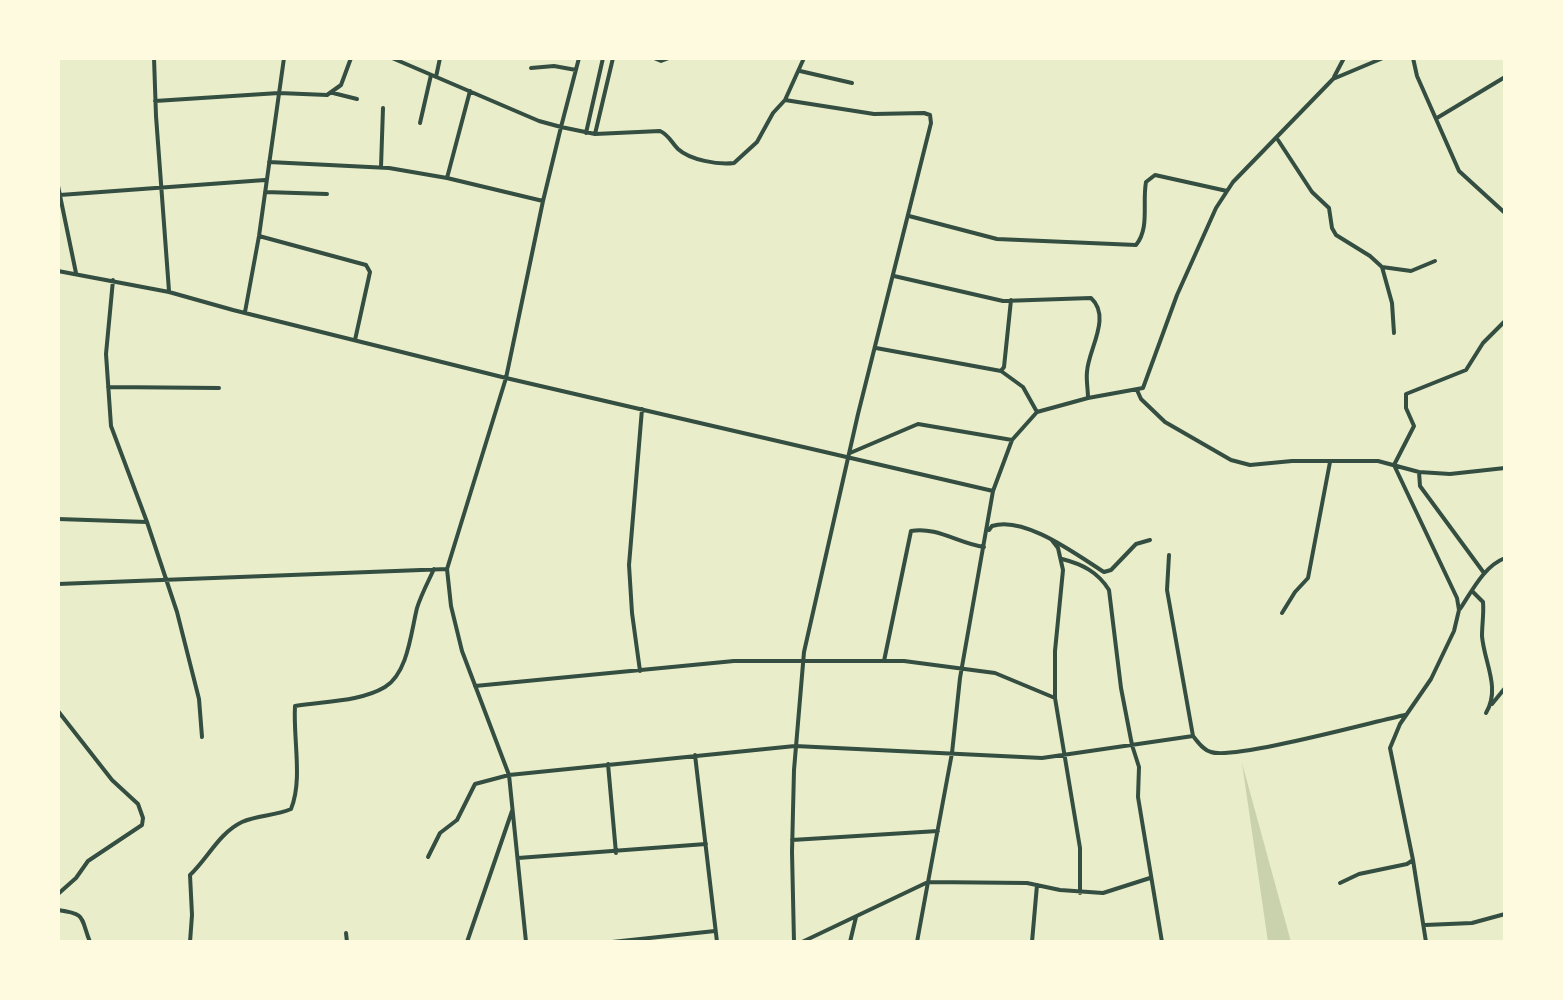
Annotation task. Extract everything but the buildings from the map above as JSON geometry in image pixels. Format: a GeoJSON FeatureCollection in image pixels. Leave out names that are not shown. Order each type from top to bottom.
{"type":"FeatureCollection","features":[{"type":"Feature","properties":{"kind":"street"},"geometry":{"type":"LineString","coordinates":[[154,58],[169,292]]}},
{"type":"Feature","properties":{"kind":"street"},"geometry":{"type":"LineString","coordinates":[[244,313],[259,236],[284,58]]}},
{"type":"Feature","properties":{"kind":"street"},"geometry":{"type":"LineString","coordinates":[[333,93],[341,85],[351,58]]}},
{"type":"Feature","properties":{"kind":"street"},"geometry":{"type":"LineString","coordinates":[[392,58],[539,121],[595,134],[660,131],[667,134],[679,150],[695,158],[734,163],[757,142],[773,113],[785,100],[804,58]]}},
{"type":"Feature","properties":{"kind":"street"},"geometry":{"type":"LineString","coordinates":[[420,123],[440,58]]}},
{"type":"Feature","properties":{"kind":"street"},"geometry":{"type":"LineString","coordinates":[[526,942],[509,775],[462,651],[451,606],[447,569],[506,378],[543,201],[579,58]]}},
{"type":"Feature","properties":{"kind":"street"},"geometry":{"type":"LineString","coordinates":[[586,133],[603,58]]}},
{"type":"Feature","properties":{"kind":"street"},"geometry":{"type":"LineString","coordinates":[[595,134],[613,58]]}},
{"type":"Feature","properties":{"kind":"street"},"geometry":{"type":"LineString","coordinates":[[654,58],[661,61],[669,58]]}},
{"type":"Feature","properties":{"kind":"street"},"geometry":{"type":"LineString","coordinates":[[917,942],[952,753],[962,667],[993,491],[1012,440],[1037,412],[1143,388],[1177,295],[1216,208],[1243,172],[1333,79],[1344,58]]}},
{"type":"Feature","properties":{"kind":"street"},"geometry":{"type":"LineString","coordinates":[[1333,79],[1383,58]]}},
{"type":"Feature","properties":{"kind":"street"},"geometry":{"type":"LineString","coordinates":[[1413,58],[1417,76],[1459,171],[1505,213]]}},
{"type":"Feature","properties":{"kind":"street"},"geometry":{"type":"LineString","coordinates":[[531,68],[554,66],[576,70]]}},
{"type":"Feature","properties":{"kind":"street"},"geometry":{"type":"LineString","coordinates":[[800,71],[852,83]]}},
{"type":"Feature","properties":{"kind":"street"},"geometry":{"type":"LineString","coordinates":[[1437,118],[1505,77]]}},
{"type":"Feature","properties":{"kind":"street"},"geometry":{"type":"LineString","coordinates":[[447,178],[470,91]]}},
{"type":"Feature","properties":{"kind":"street"},"geometry":{"type":"LineString","coordinates":[[155,101],[279,93],[333,93],[357,99]]}},
{"type":"Feature","properties":{"kind":"street"},"geometry":{"type":"LineString","coordinates":[[785,100],[874,114],[924,113],[930,115],[931,123],[849,455],[803,660],[795,746],[792,840],[794,942]]}},
{"type":"Feature","properties":{"kind":"street"},"geometry":{"type":"LineString","coordinates":[[381,167],[383,108]]}},
{"type":"Feature","properties":{"kind":"street"},"geometry":{"type":"LineString","coordinates":[[1277,139],[1312,192],[1329,208],[1336,235],[1382,267],[1392,303],[1394,333]]}},
{"type":"Feature","properties":{"kind":"street"},"geometry":{"type":"LineString","coordinates":[[269,162],[381,167],[447,178],[543,201]]}},
{"type":"Feature","properties":{"kind":"street"},"geometry":{"type":"LineString","coordinates":[[909,216],[997,239],[1136,245],[1142,238],[1145,224],[1142,200],[1146,182],[1155,175],[1227,191]]}},
{"type":"Feature","properties":{"kind":"street"},"geometry":{"type":"LineString","coordinates":[[60,195],[266,180]]}},
{"type":"Feature","properties":{"kind":"street"},"geometry":{"type":"LineString","coordinates":[[58,186],[76,273]]}},
{"type":"Feature","properties":{"kind":"street"},"geometry":{"type":"LineString","coordinates":[[265,192],[327,194]]}},
{"type":"Feature","properties":{"kind":"street"},"geometry":{"type":"LineString","coordinates":[[259,236],[366,265],[370,272],[355,340]]}},
{"type":"Feature","properties":{"kind":"street"},"geometry":{"type":"LineString","coordinates":[[1382,267],[1411,271],[1435,261]]}},
{"type":"Feature","properties":{"kind":"street"},"geometry":{"type":"LineString","coordinates":[[58,271],[169,292],[506,378],[849,455],[993,491]]}},
{"type":"Feature","properties":{"kind":"street"},"geometry":{"type":"LineString","coordinates":[[894,276],[1003,301],[1091,298],[1095,301],[1098,332],[1087,371],[1088,398]]}},
{"type":"Feature","properties":{"kind":"street"},"geometry":{"type":"LineString","coordinates":[[113,280],[106,354],[111,426],[177,612],[199,699],[202,737]]}},
{"type":"Feature","properties":{"kind":"street"},"geometry":{"type":"LineString","coordinates":[[1001,371],[1011,300]]}},
{"type":"Feature","properties":{"kind":"street"},"geometry":{"type":"LineString","coordinates":[[1459,610],[1457,598],[1394,465],[1414,426],[1406,408],[1406,394],[1466,370],[1483,343],[1505,321]]}},
{"type":"Feature","properties":{"kind":"street"},"geometry":{"type":"LineString","coordinates":[[876,348],[1001,371],[1023,387],[1037,412]]}},
{"type":"Feature","properties":{"kind":"street"},"geometry":{"type":"LineString","coordinates":[[108,387],[219,388]]}},
{"type":"Feature","properties":{"kind":"street"},"geometry":{"type":"LineString","coordinates":[[1137,390],[1141,399],[1165,422],[1231,460],[1250,465],[1292,461],[1378,461],[1419,472],[1450,474],[1505,468]]}},
{"type":"Feature","properties":{"kind":"street"},"geometry":{"type":"LineString","coordinates":[[640,671],[629,565],[642,409]]}},
{"type":"Feature","properties":{"kind":"street"},"geometry":{"type":"LineString","coordinates":[[849,455],[918,424],[1012,440]]}},
{"type":"Feature","properties":{"kind":"street"},"geometry":{"type":"LineString","coordinates":[[1282,613],[1308,578],[1330,462]]}},
{"type":"Feature","properties":{"kind":"street"},"geometry":{"type":"LineString","coordinates":[[1419,472],[1420,486],[1484,573]]}},
{"type":"Feature","properties":{"kind":"street"},"geometry":{"type":"LineString","coordinates":[[58,519],[147,522]]}},
{"type":"Feature","properties":{"kind":"street"},"geometry":{"type":"LineString","coordinates":[[987,532],[992,526],[1006,523],[1051,539],[1104,572],[1111,570],[1136,544],[1150,540]]}},
{"type":"Feature","properties":{"kind":"street"},"geometry":{"type":"LineString","coordinates":[[884,661],[911,531],[933,531],[967,545],[984,547]]}},
{"type":"Feature","properties":{"kind":"street"},"geometry":{"type":"LineString","coordinates":[[1051,539],[1062,559],[1055,698],[1082,863],[1080,893]]}},
{"type":"Feature","properties":{"kind":"street"},"geometry":{"type":"LineString","coordinates":[[1169,555],[1167,590],[1193,736],[1203,748],[1212,753],[1254,749],[1407,714]]}},
{"type":"Feature","properties":{"kind":"street"},"geometry":{"type":"LineString","coordinates":[[1426,942],[1390,748],[1407,714],[1431,679],[1454,631],[1459,610],[1484,573],[1495,562],[1505,558]]}},
{"type":"Feature","properties":{"kind":"street"},"geometry":{"type":"LineString","coordinates":[[1062,559],[1081,564],[1103,579],[1109,590],[1121,688],[1139,767],[1138,797],[1162,942]]}},
{"type":"Feature","properties":{"kind":"street"},"geometry":{"type":"LineString","coordinates":[[190,942],[190,875],[228,831],[245,821],[278,815],[291,809],[296,796],[295,706],[362,695],[384,688],[392,681],[401,667],[418,606],[434,569]]}},
{"type":"Feature","properties":{"kind":"street"},"geometry":{"type":"LineString","coordinates":[[58,584],[447,569]]}},
{"type":"Feature","properties":{"kind":"street"},"geometry":{"type":"LineString","coordinates":[[1472,591],[1483,602],[1482,636],[1492,681],[1492,704]]}},
{"type":"Feature","properties":{"kind":"street"},"geometry":{"type":"LineString","coordinates":[[475,686],[734,661],[884,661],[962,667],[995,673],[1055,698]]}},
{"type":"Feature","properties":{"kind":"street"},"geometry":{"type":"LineString","coordinates":[[1486,713],[1505,688]]}},
{"type":"Feature","properties":{"kind":"street"},"geometry":{"type":"LineString","coordinates":[[58,711],[112,780],[138,804],[143,818],[142,825],[88,861],[76,878],[58,894]]}},
{"type":"Feature","properties":{"kind":"street"},"geometry":{"type":"LineString","coordinates":[[428,857],[440,833],[457,820],[475,784],[509,775],[795,746],[1015,758],[1065,756],[1193,736]]}},
{"type":"Feature","properties":{"kind":"street"},"geometry":{"type":"LineString","coordinates":[[695,755],[717,942]]}},
{"type":"Feature","properties":{"kind":"street"},"geometry":{"type":"LineString","coordinates":[[608,764],[616,853]]}},
{"type":"Feature","properties":{"kind":"street"},"geometry":{"type":"LineString","coordinates":[[467,942],[513,809]]}},
{"type":"Feature","properties":{"kind":"street"},"geometry":{"type":"LineString","coordinates":[[792,840],[938,831]]}},
{"type":"Feature","properties":{"kind":"street"},"geometry":{"type":"LineString","coordinates":[[518,858],[706,844]]}},
{"type":"Feature","properties":{"kind":"street"},"geometry":{"type":"LineString","coordinates":[[1340,883],[1359,874],[1413,860]]}},
{"type":"Feature","properties":{"kind":"street"},"geometry":{"type":"LineString","coordinates":[[802,942],[928,882],[1037,885],[1080,893],[1110,892],[1151,878]]}},
{"type":"Feature","properties":{"kind":"street"},"geometry":{"type":"LineString","coordinates":[[1032,942],[1037,885]]}},
{"type":"Feature","properties":{"kind":"street"},"geometry":{"type":"LineString","coordinates":[[58,910],[77,912],[83,917],[90,942]]}},
{"type":"Feature","properties":{"kind":"street"},"geometry":{"type":"LineString","coordinates":[[1425,925],[1472,923],[1505,914]]}},
{"type":"Feature","properties":{"kind":"street"},"geometry":{"type":"LineString","coordinates":[[850,942],[856,917]]}},
{"type":"Feature","properties":{"kind":"street"},"geometry":{"type":"LineString","coordinates":[[612,942],[715,931]]}},
{"type":"Feature","properties":{"kind":"street"},"geometry":{"type":"LineString","coordinates":[[346,933],[347,942]]}},
{"type":"Feature","properties":{"kind":"green space"},"geometry":{"type":"Polygon","coordinates":[[[1242,763],[1291,942],[1268,942],[1242,763]]]}}]}
